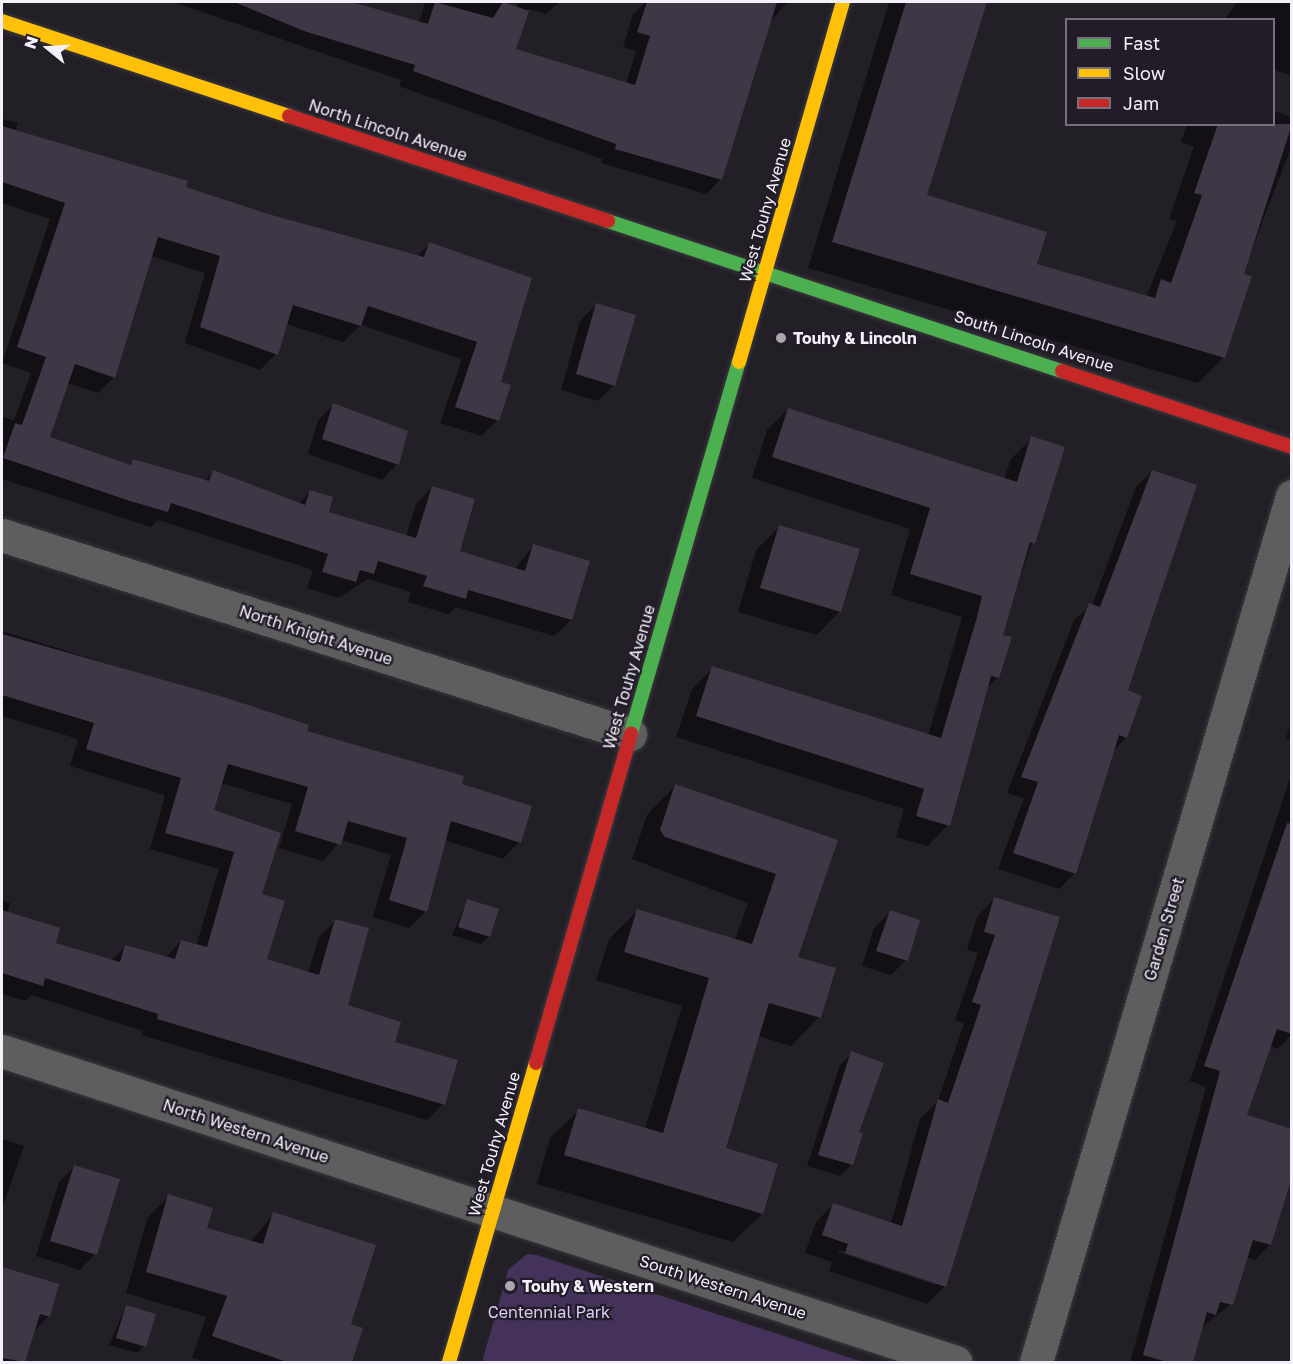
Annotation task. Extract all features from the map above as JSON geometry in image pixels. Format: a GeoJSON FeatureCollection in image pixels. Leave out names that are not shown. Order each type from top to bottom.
{"type":"FeatureCollection","features":[{"type":"Feature","properties":{"kind":"main road","name":"West Touhy Avenue"},"geometry":{"type":"LineString","coordinates":[[449,1362],[491,1210],[843,2]]}},
{"type":"Feature","properties":{"kind":"main road","name":"North Lincoln Avenue"},"geometry":{"type":"LineString","coordinates":[[2,21],[765,271]]}},
{"type":"Feature","properties":{"kind":"main road","name":"South Lincoln Avenue"},"geometry":{"type":"LineString","coordinates":[[765,271],[1292,447]]}},
{"type":"Feature","properties":{"kind":"street","name":"Garden Street"},"geometry":{"type":"LineString","coordinates":[[1036,1362],[1292,496]]}},
{"type":"Feature","properties":{"kind":"street","name":"North Knight Avenue"},"geometry":{"type":"LineString","coordinates":[[2,535],[630,734]]}},
{"type":"Feature","properties":{"kind":"street","name":"North Western Avenue"},"geometry":{"type":"LineString","coordinates":[[2,1051],[491,1210]]}},
{"type":"Feature","properties":{"kind":"street","name":"South Western Avenue"},"geometry":{"type":"LineString","coordinates":[[491,1210],[956,1362]]}},
{"type":"Feature","properties":{"kind":"green space","name":"Centennial Park"},"geometry":{"type":"Polygon","coordinates":[[[527,1254],[537,1255],[863,1362],[482,1362],[508,1270],[527,1254]]]}},
{"type":"Feature","properties":{"kind":"building"},"geometry":{"type":"Polygon","coordinates":[[[234,2],[352,2],[428,24],[435,2],[493,18],[503,2],[529,11],[516,49],[635,85],[650,36],[637,32],[647,2],[777,2],[722,180],[615,149],[616,144],[413,71],[415,65],[304,31],[234,2]]]}},
{"type":"Feature","properties":{"kind":"building"},"geometry":{"type":"Polygon","coordinates":[[[906,2],[987,2],[927,195],[1047,232],[1037,264],[1155,298],[1161,279],[1171,283],[1202,195],[1194,193],[1217,126],[1292,124],[1244,274],[1252,276],[1225,358],[832,242],[906,2]]]}},
{"type":"Feature","properties":{"kind":"building"},"geometry":{"type":"Polygon","coordinates":[[[2,126],[188,181],[186,187],[268,214],[424,257],[429,242],[532,278],[501,382],[511,385],[499,421],[455,407],[477,342],[368,306],[361,326],[293,305],[278,355],[200,327],[220,256],[158,237],[115,378],[75,364],[50,437],[131,465],[133,459],[209,481],[213,470],[305,505],[310,490],[333,497],[329,512],[416,538],[432,486],[475,499],[460,551],[525,571],[533,544],[590,561],[572,620],[468,590],[466,599],[423,586],[427,576],[378,561],[374,574],[360,570],[356,582],[322,572],[328,554],[171,503],[168,512],[130,501],[3,458],[15,423],[22,425],[46,357],[17,347],[65,203],[2,182],[2,126]]]}},
{"type":"Feature","properties":{"kind":"building"},"geometry":{"type":"Polygon","coordinates":[[[596,303],[636,315],[615,386],[576,374],[596,303]]]}},
{"type":"Feature","properties":{"kind":"building"},"geometry":{"type":"Polygon","coordinates":[[[333,403],[408,431],[399,465],[322,439],[333,403]]]}},
{"type":"Feature","properties":{"kind":"building"},"geometry":{"type":"Polygon","coordinates":[[[788,408],[1017,482],[1031,436],[1065,447],[1035,544],[1030,542],[1003,635],[1012,637],[999,678],[991,676],[950,826],[916,816],[924,789],[696,716],[712,666],[941,738],[982,596],[910,574],[930,508],[772,457],[788,408]]]}},
{"type":"Feature","properties":{"kind":"building"},"geometry":{"type":"Polygon","coordinates":[[[1152,470],[1197,485],[1128,690],[1142,696],[1127,738],[1119,735],[1076,874],[1013,853],[1038,782],[1021,777],[1089,603],[1100,607],[1152,470]]]}},
{"type":"Feature","properties":{"kind":"building"},"geometry":{"type":"Polygon","coordinates":[[[779,525],[860,549],[841,612],[760,588],[779,525]]]}},
{"type":"Feature","properties":{"kind":"building"},"geometry":{"type":"Polygon","coordinates":[[[2,634],[227,698],[309,725],[307,731],[464,776],[462,784],[532,806],[521,843],[451,821],[427,912],[389,900],[407,838],[348,821],[341,845],[295,831],[308,787],[228,764],[214,810],[281,833],[262,894],[285,901],[267,959],[319,975],[335,919],[369,928],[348,1005],[401,1022],[395,1042],[458,1060],[445,1105],[157,1019],[158,1014],[45,978],[43,986],[2,973],[2,910],[60,928],[56,943],[120,962],[125,945],[175,959],[181,940],[207,947],[234,852],[165,833],[181,778],[86,749],[94,723],[2,695],[2,634]]]}},
{"type":"Feature","properties":{"kind":"building"},"geometry":{"type":"Polygon","coordinates":[[[675,784],[838,840],[798,957],[836,968],[821,1018],[769,1003],[726,1148],[778,1164],[763,1214],[564,1155],[578,1108],[663,1133],[709,978],[624,952],[637,909],[752,944],[776,874],[665,837],[660,830],[675,784]]]}},
{"type":"Feature","properties":{"kind":"building"},"geometry":{"type":"Polygon","coordinates":[[[1287,823],[1292,824],[1292,1034],[1277,1029],[1247,1115],[1292,1129],[1292,1177],[1271,1245],[1253,1240],[1233,1305],[1220,1302],[1216,1315],[1207,1312],[1193,1362],[1167,1362],[1143,1355],[1220,1071],[1204,1066],[1287,823]]]}},
{"type":"Feature","properties":{"kind":"building"},"geometry":{"type":"Polygon","coordinates":[[[994,897],[1060,917],[946,1287],[845,1253],[848,1244],[822,1235],[833,1203],[902,1226],[938,1099],[948,1103],[981,1005],[972,1002],[995,935],[984,932],[994,897]]]}},
{"type":"Feature","properties":{"kind":"building"},"geometry":{"type":"Polygon","coordinates":[[[467,899],[499,909],[490,937],[458,927],[467,899]]]}},
{"type":"Feature","properties":{"kind":"building"},"geometry":{"type":"Polygon","coordinates":[[[890,910],[920,920],[908,961],[876,951],[890,910]]]}},
{"type":"Feature","properties":{"kind":"building"},"geometry":{"type":"Polygon","coordinates":[[[851,1051],[884,1063],[859,1132],[863,1133],[853,1165],[818,1155],[851,1051]]]}},
{"type":"Feature","properties":{"kind":"building"},"geometry":{"type":"Polygon","coordinates":[[[74,1165],[120,1179],[97,1255],[50,1241],[74,1165]]]}},
{"type":"Feature","properties":{"kind":"building"},"geometry":{"type":"Polygon","coordinates":[[[168,1194],[213,1208],[207,1228],[263,1244],[273,1212],[376,1245],[351,1324],[363,1328],[352,1362],[287,1362],[212,1336],[227,1296],[146,1272],[168,1194]]]}},
{"type":"Feature","properties":{"kind":"building"},"geometry":{"type":"Polygon","coordinates":[[[2,1267],[59,1284],[50,1317],[40,1314],[25,1362],[2,1358],[2,1267]]]}},
{"type":"Feature","properties":{"kind":"building"},"geometry":{"type":"Polygon","coordinates":[[[126,1305],[156,1314],[146,1347],[116,1338],[126,1305]]]}},
{"type":"Feature","properties":{"kind":"traffic: fast"},"geometry":{"type":"LineString","coordinates":[[608,221],[1062,371]]}},
{"type":"Feature","properties":{"kind":"traffic: fast"},"geometry":{"type":"LineString","coordinates":[[631,733],[739,362]]}},
{"type":"Feature","properties":{"kind":"traffic: slow"},"geometry":{"type":"LineString","coordinates":[[739,362],[843,2]]}},
{"type":"Feature","properties":{"kind":"traffic: slow"},"geometry":{"type":"LineString","coordinates":[[2,21],[289,116]]}},
{"type":"Feature","properties":{"kind":"traffic: slow"},"geometry":{"type":"LineString","coordinates":[[449,1362],[536,1063]]}},
{"type":"Feature","properties":{"kind":"traffic: jam"},"geometry":{"type":"LineString","coordinates":[[289,116],[608,221]]}},
{"type":"Feature","properties":{"kind":"traffic: jam"},"geometry":{"type":"LineString","coordinates":[[1062,371],[1292,447]]}},
{"type":"Feature","properties":{"kind":"traffic: jam"},"geometry":{"type":"LineString","coordinates":[[536,1063],[631,733]]}},
{"type":"Feature","properties":{"kind":"place","name":"Touhy & Lincoln"},"geometry":{"type":"Point","coordinates":[781,338]}},
{"type":"Feature","properties":{"kind":"place","name":"Touhy & Western"},"geometry":{"type":"Point","coordinates":[510,1286]}}]}
